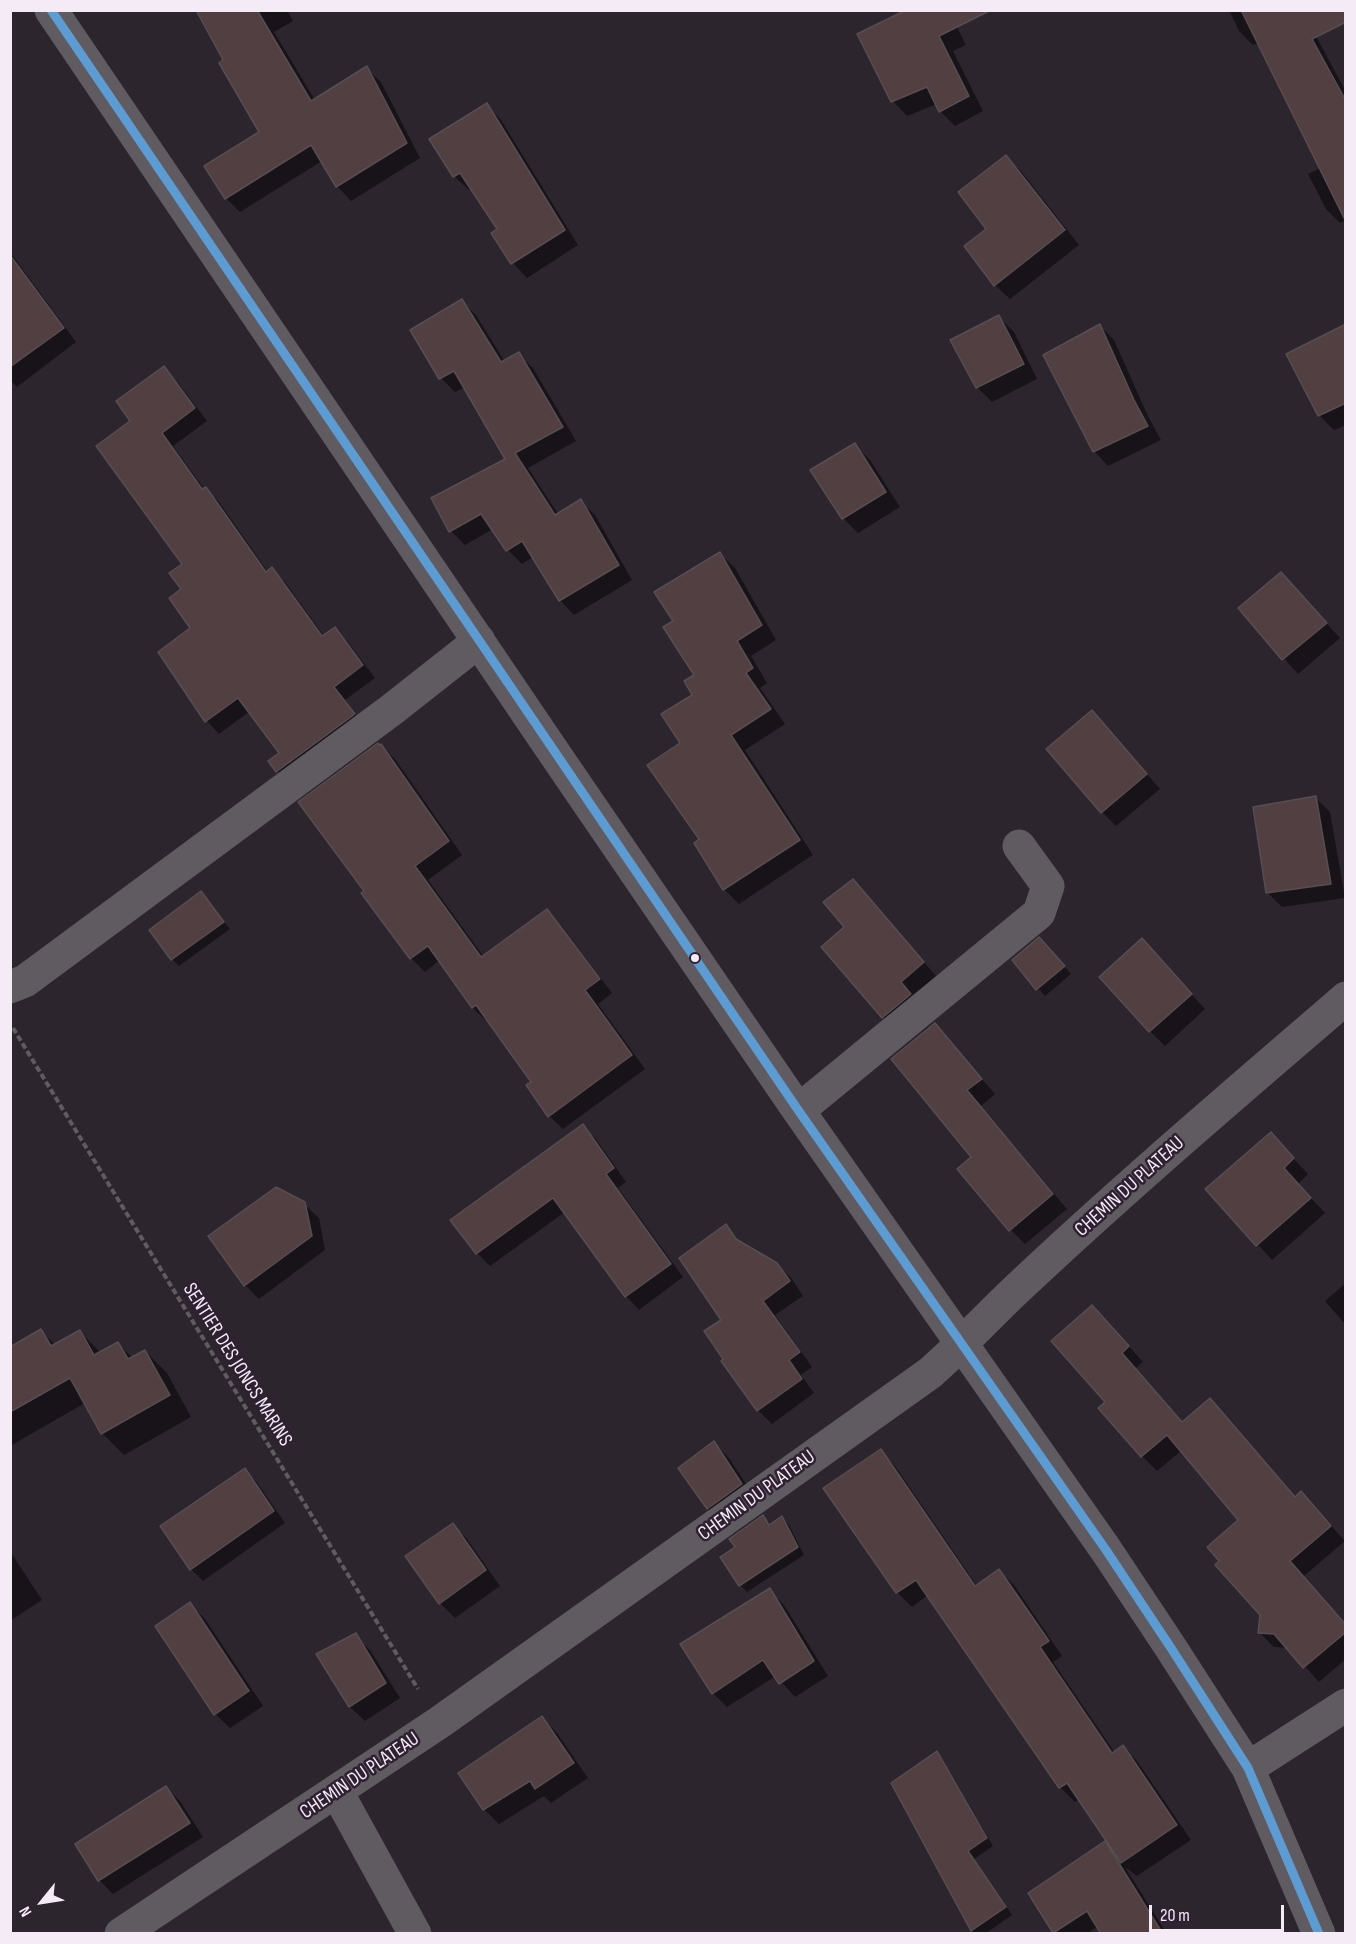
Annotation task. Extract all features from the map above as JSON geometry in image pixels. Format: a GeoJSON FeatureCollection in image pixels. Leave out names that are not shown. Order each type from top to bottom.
{"type":"FeatureCollection","features":[{"type":"Feature","properties":{"kind":"street"},"geometry":{"type":"LineString","coordinates":[[51,10],[799,1110],[1106,1550],[1248,1768],[1319,1934]]}},
{"type":"Feature","properties":{"kind":"street"},"geometry":{"type":"LineString","coordinates":[[10,987],[25,981],[73,946],[390,711],[478,641]]}},
{"type":"Feature","properties":{"kind":"street"},"geometry":{"type":"LineString","coordinates":[[799,1110],[1039,913],[1048,886],[1019,846]]}},
{"type":"Feature","properties":{"kind":"street","name":"CHEMIN DU PLATEAU"},"geometry":{"type":"LineString","coordinates":[[121,1934],[440,1722],[930,1373],[1035,1273],[1174,1147],[1346,998]]}},
{"type":"Feature","properties":{"kind":"street"},"geometry":{"type":"LineString","coordinates":[[1248,1768],[1346,1705]]}},
{"type":"Feature","properties":{"kind":"street"},"geometry":{"type":"LineString","coordinates":[[337,1792],[415,1934]]}},
{"type":"Feature","properties":{"kind":"path","name":"SENTIER DES JONCS MARINS"},"geometry":{"type":"LineString","coordinates":[[10,1023],[440,1722]]}},
{"type":"Feature","properties":{"kind":"building"},"geometry":{"type":"Polygon","coordinates":[[[196,10],[257,10],[311,101],[367,66],[407,143],[336,187],[311,145],[225,199],[204,166],[259,132],[219,63],[223,60],[196,10]]]}},
{"type":"Feature","properties":{"kind":"building"},"geometry":{"type":"Polygon","coordinates":[[[906,10],[991,10],[939,36],[969,96],[939,112],[927,87],[891,102],[857,34],[906,10]]]}},
{"type":"Feature","properties":{"kind":"building"},"geometry":{"type":"Polygon","coordinates":[[[1241,10],[1346,10],[1346,22],[1312,39],[1346,101],[1346,222],[1241,10]]]}},
{"type":"Feature","properties":{"kind":"building"},"geometry":{"type":"Polygon","coordinates":[[[487,103],[565,230],[511,264],[491,233],[497,229],[460,173],[453,177],[429,139],[487,103]]]}},
{"type":"Feature","properties":{"kind":"building"},"geometry":{"type":"Polygon","coordinates":[[[1006,155],[1065,230],[994,286],[964,246],[986,229],[958,192],[1006,155]]]}},
{"type":"Feature","properties":{"kind":"building"},"geometry":{"type":"Polygon","coordinates":[[[10,255],[64,328],[10,367],[10,255]]]}},
{"type":"Feature","properties":{"kind":"building"},"geometry":{"type":"Polygon","coordinates":[[[462,299],[501,362],[519,352],[563,427],[515,453],[555,515],[581,499],[619,565],[559,601],[522,541],[506,551],[481,514],[449,532],[431,498],[505,459],[454,371],[439,379],[410,330],[462,299]]]}},
{"type":"Feature","properties":{"kind":"building"},"geometry":{"type":"Polygon","coordinates":[[[999,315],[1024,364],[976,388],[950,340],[999,315]]]}},
{"type":"Feature","properties":{"kind":"building"},"geometry":{"type":"Polygon","coordinates":[[[1100,324],[1148,426],[1093,452],[1043,355],[1100,324]]]}},
{"type":"Feature","properties":{"kind":"building"},"geometry":{"type":"Polygon","coordinates":[[[1346,324],[1346,403],[1318,416],[1286,354],[1346,324]]]}},
{"type":"Feature","properties":{"kind":"building"},"geometry":{"type":"Polygon","coordinates":[[[164,366],[195,408],[162,433],[202,489],[206,487],[266,572],[272,567],[322,636],[335,627],[363,665],[334,687],[355,714],[276,772],[268,761],[279,753],[238,698],[205,722],[158,652],[190,628],[169,598],[181,589],[169,573],[182,564],[96,446],[130,421],[116,401],[164,366]]]}},
{"type":"Feature","properties":{"kind":"building"},"geometry":{"type":"Polygon","coordinates":[[[855,443],[886,492],[842,519],[810,470],[855,443]]]}},
{"type":"Feature","properties":{"kind":"building"},"geometry":{"type":"Polygon","coordinates":[[[720,552],[762,625],[737,641],[753,668],[746,673],[771,709],[731,735],[800,840],[723,890],[694,843],[699,839],[647,765],[680,743],[661,714],[692,695],[684,681],[694,675],[663,627],[673,621],[654,592],[720,552]]]}},
{"type":"Feature","properties":{"kind":"building"},"geometry":{"type":"Polygon","coordinates":[[[1281,572],[1327,623],[1282,660],[1238,608],[1281,572]]]}},
{"type":"Feature","properties":{"kind":"building"},"geometry":{"type":"Polygon","coordinates":[[[1092,710],[1147,774],[1101,813],[1046,749],[1092,710]]]}},
{"type":"Feature","properties":{"kind":"building"},"geometry":{"type":"Polygon","coordinates":[[[378,743],[381,744],[449,841],[415,866],[481,957],[547,909],[600,979],[585,990],[632,1055],[548,1117],[526,1085],[531,1082],[476,1005],[472,1008],[428,946],[410,959],[361,893],[364,891],[298,802],[378,743]]]}},
{"type":"Feature","properties":{"kind":"building"},"geometry":{"type":"Polygon","coordinates":[[[1316,796],[1331,884],[1266,893],[1253,807],[1316,796]]]}},
{"type":"Feature","properties":{"kind":"building"},"geometry":{"type":"Polygon","coordinates":[[[853,879],[924,962],[901,982],[911,994],[882,1018],[821,947],[844,927],[823,902],[853,879]]]}},
{"type":"Feature","properties":{"kind":"building"},"geometry":{"type":"Polygon","coordinates":[[[201,891],[224,922],[171,960],[149,930],[201,891]]]}},
{"type":"Feature","properties":{"kind":"building"},"geometry":{"type":"Polygon","coordinates":[[[1039,937],[1065,966],[1036,990],[1012,960],[1039,937]]]}},
{"type":"Feature","properties":{"kind":"building"},"geometry":{"type":"Polygon","coordinates":[[[1142,938],[1192,994],[1149,1032],[1099,977],[1142,938]]]}},
{"type":"Feature","properties":{"kind":"building"},"geometry":{"type":"Polygon","coordinates":[[[935,1023],[982,1079],[967,1090],[1053,1194],[1009,1231],[957,1169],[971,1157],[891,1059],[935,1023]]]}},
{"type":"Feature","properties":{"kind":"building"},"geometry":{"type":"Polygon","coordinates":[[[583,1124],[614,1168],[606,1174],[671,1264],[625,1297],[553,1198],[476,1254],[450,1220],[583,1124]]]}},
{"type":"Feature","properties":{"kind":"building"},"geometry":{"type":"Polygon","coordinates":[[[1271,1132],[1294,1158],[1284,1168],[1311,1198],[1256,1246],[1205,1189],[1271,1132]]]}},
{"type":"Feature","properties":{"kind":"building"},"geometry":{"type":"Polygon","coordinates":[[[276,1187],[305,1202],[312,1236],[244,1286],[208,1236],[276,1187]]]}},
{"type":"Feature","properties":{"kind":"building"},"geometry":{"type":"Polygon","coordinates":[[[726,1224],[736,1239],[777,1263],[790,1281],[763,1301],[800,1352],[789,1360],[802,1379],[757,1411],[721,1361],[723,1359],[704,1331],[721,1320],[679,1258],[726,1224]]]}},
{"type":"Feature","properties":{"kind":"building"},"geometry":{"type":"Polygon","coordinates":[[[1092,1305],[1129,1346],[1122,1353],[1182,1422],[1210,1398],[1295,1497],[1301,1491],[1331,1526],[1290,1561],[1346,1625],[1346,1632],[1303,1668],[1274,1634],[1258,1633],[1260,1615],[1215,1565],[1219,1561],[1207,1547],[1238,1520],[1167,1435],[1141,1457],[1098,1408],[1105,1402],[1051,1341],[1092,1305]]]}},
{"type":"Feature","properties":{"kind":"building"},"geometry":{"type":"Polygon","coordinates":[[[41,1329],[51,1346],[80,1330],[94,1355],[118,1342],[128,1359],[145,1350],[170,1395],[101,1434],[70,1378],[10,1412],[10,1347],[41,1329]]]}},
{"type":"Feature","properties":{"kind":"building"},"geometry":{"type":"Polygon","coordinates":[[[714,1441],[742,1484],[707,1509],[678,1468],[714,1441]]]}},
{"type":"Feature","properties":{"kind":"building"},"geometry":{"type":"Polygon","coordinates":[[[881,1449],[975,1586],[999,1569],[1049,1641],[1040,1647],[1112,1753],[1123,1745],[1177,1825],[1121,1863],[1067,1783],[1059,1788],[916,1580],[896,1593],[823,1488],[881,1449]]]}},
{"type":"Feature","properties":{"kind":"building"},"geometry":{"type":"Polygon","coordinates":[[[245,1468],[274,1511],[190,1570],[160,1526],[245,1468]]]}},
{"type":"Feature","properties":{"kind":"building"},"geometry":{"type":"Polygon","coordinates":[[[763,1515],[769,1525],[782,1516],[798,1547],[739,1586],[720,1557],[735,1547],[729,1539],[763,1515]]]}},
{"type":"Feature","properties":{"kind":"building"},"geometry":{"type":"Polygon","coordinates":[[[453,1523],[486,1570],[439,1604],[405,1556],[453,1523]]]}},
{"type":"Feature","properties":{"kind":"building"},"geometry":{"type":"Polygon","coordinates":[[[770,1588],[814,1661],[779,1684],[763,1660],[712,1694],[680,1644],[770,1588]]]}},
{"type":"Feature","properties":{"kind":"building"},"geometry":{"type":"Polygon","coordinates":[[[190,1602],[249,1691],[214,1715],[155,1626],[190,1602]]]}},
{"type":"Feature","properties":{"kind":"building"},"geometry":{"type":"Polygon","coordinates":[[[356,1633],[386,1683],[349,1707],[316,1654],[356,1633]]]}},
{"type":"Feature","properties":{"kind":"building"},"geometry":{"type":"Polygon","coordinates":[[[542,1716],[574,1763],[535,1789],[530,1781],[483,1810],[458,1773],[542,1716]]]}},
{"type":"Feature","properties":{"kind":"building"},"geometry":{"type":"Polygon","coordinates":[[[937,1751],[987,1838],[968,1851],[1006,1907],[971,1931],[891,1783],[937,1751]]]}},
{"type":"Feature","properties":{"kind":"building"},"geometry":{"type":"Polygon","coordinates":[[[166,1786],[190,1823],[98,1881],[75,1844],[166,1786]]]}},
{"type":"Feature","properties":{"kind":"building"},"geometry":{"type":"Polygon","coordinates":[[[1105,1841],[1163,1934],[1101,1934],[1087,1911],[1053,1933],[1028,1893],[1105,1841]]]}},
{"type":"Feature","properties":{"kind":"transit line"},"geometry":{"type":"LineString","coordinates":[[51,10],[796,1107],[1106,1550],[1171,1648],[1248,1768],[1319,1934]]}}]}
